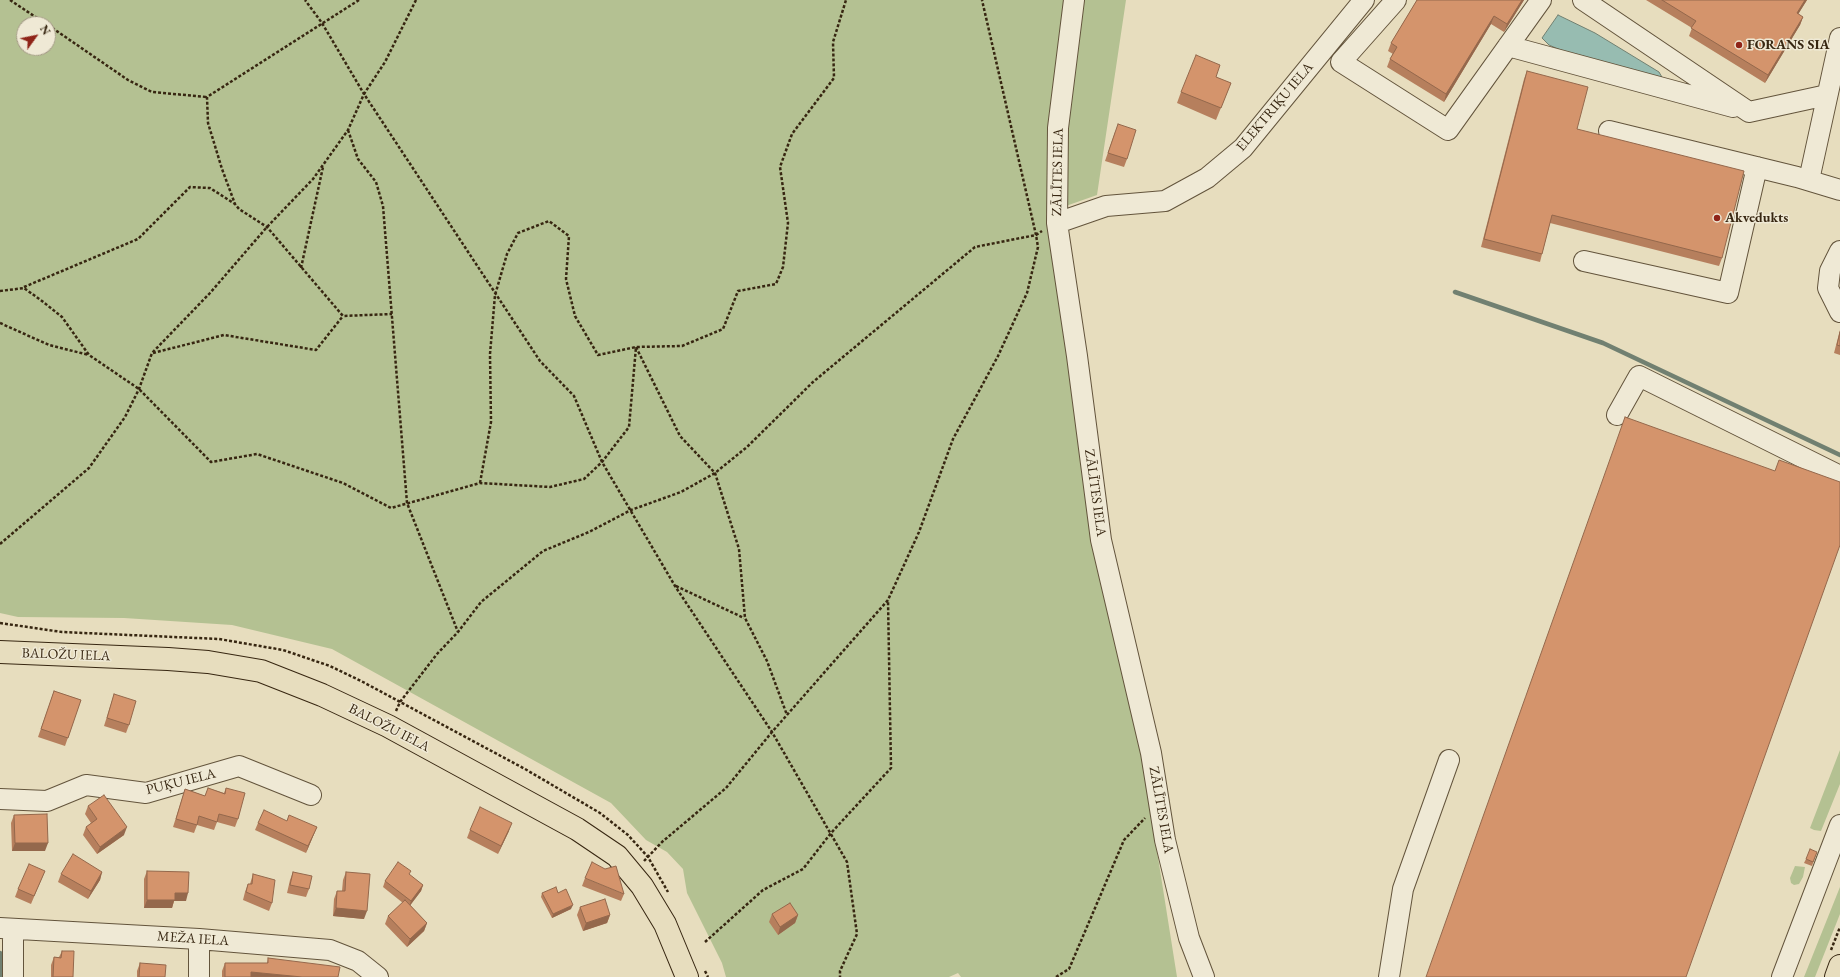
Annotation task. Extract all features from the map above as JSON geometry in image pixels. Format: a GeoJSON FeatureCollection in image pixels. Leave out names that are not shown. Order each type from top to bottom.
{"type":"FeatureCollection","features":[{"type":"Feature","properties":{"kind":"main road","name":"BALOŽU IELA"},"geometry":{"type":"LineString","coordinates":[[0,652],[168,659],[208,662],[261,671],[322,695],[388,726],[505,788],[576,829],[617,856],[642,886],[665,924],[687,977]]}},
{"type":"Feature","properties":{"kind":"main road"},"geometry":{"type":"LineString","coordinates":[[1836,977],[1840,966]]}},
{"type":"Feature","properties":{"kind":"street","name":"ZĀLĪTES IELA"},"geometry":{"type":"LineString","coordinates":[[1074,0],[1058,128],[1057,223],[1077,356],[1101,540],[1151,753],[1165,840],[1189,938],[1204,977]]}},
{"type":"Feature","properties":{"kind":"street","name":"ELEKTRIĶU IELA"},"geometry":{"type":"LineString","coordinates":[[1057,223],[1106,206],[1165,202],[1207,178],[1242,148],[1364,0]]}},
{"type":"Feature","properties":{"kind":"street"},"geometry":{"type":"LineString","coordinates":[[1396,0],[1341,62],[1448,130],[1541,0]]}},
{"type":"Feature","properties":{"kind":"street"},"geometry":{"type":"LineString","coordinates":[[1582,0],[1749,112]]}},
{"type":"Feature","properties":{"kind":"street"},"geometry":{"type":"LineString","coordinates":[[1803,178],[1827,95],[1840,38]]}},
{"type":"Feature","properties":{"kind":"street"},"geometry":{"type":"LineString","coordinates":[[1508,46],[1749,112],[1827,95]]}},
{"type":"Feature","properties":{"kind":"street"},"geometry":{"type":"LineString","coordinates":[[1609,131],[1803,178],[1840,190]]}},
{"type":"Feature","properties":{"kind":"street"},"geometry":{"type":"LineString","coordinates":[[1584,261],[1728,293],[1757,167]]}},
{"type":"Feature","properties":{"kind":"street"},"geometry":{"type":"LineString","coordinates":[[1840,251],[1830,271],[1828,288],[1840,312]]}},
{"type":"Feature","properties":{"kind":"street"},"geometry":{"type":"LineString","coordinates":[[1617,415],[1639,376],[1840,476]]}},
{"type":"Feature","properties":{"kind":"street"},"geometry":{"type":"LineString","coordinates":[[1389,977],[1403,889],[1449,760]]}},
{"type":"Feature","properties":{"kind":"street","name":"PUĶU IELA"},"geometry":{"type":"LineString","coordinates":[[0,799],[47,801],[86,785],[146,793],[239,766],[311,795]]}},
{"type":"Feature","properties":{"kind":"street"},"geometry":{"type":"LineString","coordinates":[[1782,977],[1840,825]]}},
{"type":"Feature","properties":{"kind":"street"},"geometry":{"type":"LineString","coordinates":[[7,929],[13,977]]}},
{"type":"Feature","properties":{"kind":"street","name":"MEŽA IELA"},"geometry":{"type":"LineString","coordinates":[[7,929],[199,939],[330,950],[358,961],[378,977]]}},
{"type":"Feature","properties":{"kind":"street"},"geometry":{"type":"LineString","coordinates":[[199,939],[199,977]]}},
{"type":"Feature","properties":{"kind":"path"},"geometry":{"type":"LineString","coordinates":[[10,0],[34,16]]}},
{"type":"Feature","properties":{"kind":"path"},"geometry":{"type":"LineString","coordinates":[[305,0],[322,23],[364,94],[540,360],[574,396],[602,462],[675,586],[772,732],[847,862],[857,934],[840,971],[840,977]]}},
{"type":"Feature","properties":{"kind":"path"},"geometry":{"type":"LineString","coordinates":[[56,31],[128,80],[152,92],[207,97],[359,0]]}},
{"type":"Feature","properties":{"kind":"path"},"geometry":{"type":"LineString","coordinates":[[0,544],[89,468],[125,417],[152,353],[210,293],[266,227],[314,179],[348,130],[364,94],[385,62],[416,0]]}},
{"type":"Feature","properties":{"kind":"path"},"geometry":{"type":"LineString","coordinates":[[480,483],[491,422],[490,354],[496,295],[507,254],[518,233],[549,221],[569,236],[566,279],[575,316],[598,355],[636,347],[682,346],[723,329],[738,291],[776,284],[783,267],[788,223],[780,167],[792,134],[834,78],[833,42],[846,0]]}},
{"type":"Feature","properties":{"kind":"path"},"geometry":{"type":"LineString","coordinates":[[631,873],[662,842],[726,788],[772,732],[888,600],[919,532],[953,439],[998,356],[1027,294],[1038,247],[982,0]]}},
{"type":"Feature","properties":{"kind":"path"},"geometry":{"type":"LineString","coordinates":[[207,97],[208,124],[235,204]]}},
{"type":"Feature","properties":{"kind":"path"},"geometry":{"type":"LineString","coordinates":[[348,130],[358,159],[376,182],[383,206],[407,503],[458,632]]}},
{"type":"Feature","properties":{"kind":"path"},"geometry":{"type":"LineString","coordinates":[[301,268],[324,164]]}},
{"type":"Feature","properties":{"kind":"path"},"geometry":{"type":"LineString","coordinates":[[0,291],[24,288],[138,239],[190,187],[210,188],[266,227],[343,316]]}},
{"type":"Feature","properties":{"kind":"path"},"geometry":{"type":"LineString","coordinates":[[388,726],[400,702],[437,654],[458,632],[481,602],[543,551],[589,532],[631,510],[681,492],[715,473],[747,447],[813,382],[975,247],[1036,235],[1057,223]]}},
{"type":"Feature","properties":{"kind":"path"},"geometry":{"type":"LineString","coordinates":[[24,288],[42,300],[62,318],[89,356]]}},
{"type":"Feature","properties":{"kind":"path"},"geometry":{"type":"LineString","coordinates":[[152,353],[224,335],[316,350],[343,316],[392,314]]}},
{"type":"Feature","properties":{"kind":"path"},"geometry":{"type":"LineString","coordinates":[[0,323],[49,345],[89,356],[138,389],[211,462],[257,454],[343,483],[391,508],[480,483],[550,486],[584,479],[602,462],[629,427],[636,347]]}},
{"type":"Feature","properties":{"kind":"path"},"geometry":{"type":"LineString","coordinates":[[636,347],[680,436],[715,473],[740,549],[745,618],[767,661],[787,715]]}},
{"type":"Feature","properties":{"kind":"path"},"geometry":{"type":"LineString","coordinates":[[675,586],[745,618]]}},
{"type":"Feature","properties":{"kind":"path"},"geometry":{"type":"LineString","coordinates":[[705,942],[763,890],[803,869],[830,833],[891,768],[888,600]]}},
{"type":"Feature","properties":{"kind":"path"},"geometry":{"type":"LineString","coordinates":[[1056,977],[1069,969],[1124,840],[1159,804]]}},
{"type":"Feature","properties":{"kind":"green space"},"geometry":{"type":"Polygon","coordinates":[[[0,0],[1126,0],[1097,195],[1046,213],[1067,342],[1082,474],[1132,694],[1177,977],[961,977],[958,973],[949,977],[726,977],[722,963],[687,893],[683,869],[667,852],[646,840],[611,803],[332,649],[232,625],[124,618],[18,617],[0,613],[0,0]]]}},
{"type":"Feature","properties":{"kind":"green space"},"geometry":{"type":"Polygon","coordinates":[[[1840,750],[1840,784],[1821,831],[1814,830],[1810,828],[1840,750]]]}},
{"type":"Feature","properties":{"kind":"green space"},"geometry":{"type":"Polygon","coordinates":[[[1795,866],[1805,867],[1803,877],[1799,884],[1794,885],[1791,883],[1790,878],[1795,866]]]}},
{"type":"Feature","properties":{"kind":"green space"},"geometry":{"type":"Polygon","coordinates":[[[1840,887],[1840,914],[1815,977],[1804,977],[1840,887]]]}},
{"type":"Feature","properties":{"kind":"water"},"geometry":{"type":"Polygon","coordinates":[[[1558,15],[1595,33],[1659,72],[1663,79],[1572,55],[1549,45],[1542,38],[1558,15]]]}},
{"type":"Feature","properties":{"kind":"building"},"geometry":{"type":"Polygon","coordinates":[[[1417,0],[1522,0],[1507,24],[1494,16],[1446,94],[1390,59],[1397,47],[1391,43],[1417,0]]]}},
{"type":"Feature","properties":{"kind":"building"},"geometry":{"type":"Polygon","coordinates":[[[1662,0],[1805,0],[1797,13],[1803,17],[1768,75],[1691,28],[1696,21],[1662,0]]]}},
{"type":"Feature","properties":{"kind":"building"},"geometry":{"type":"Polygon","coordinates":[[[1196,55],[1220,65],[1216,77],[1231,83],[1221,108],[1181,92],[1196,55]]]}},
{"type":"Feature","properties":{"kind":"building"},"geometry":{"type":"Polygon","coordinates":[[[1527,71],[1588,87],[1577,129],[1744,171],[1722,258],[1552,215],[1542,254],[1484,239],[1527,71]]]}},
{"type":"Feature","properties":{"kind":"building"},"geometry":{"type":"Polygon","coordinates":[[[1118,124],[1136,130],[1127,159],[1108,153],[1118,124]]]}},
{"type":"Feature","properties":{"kind":"building"},"geometry":{"type":"Polygon","coordinates":[[[1840,332],[1840,346],[1837,345],[1840,332]]]}},
{"type":"Feature","properties":{"kind":"building"},"geometry":{"type":"Polygon","coordinates":[[[1625,417],[1775,471],[1779,460],[1840,482],[1840,545],[1686,977],[1426,977],[1625,417]]]}},
{"type":"Feature","properties":{"kind":"building"},"geometry":{"type":"Polygon","coordinates":[[[54,691],[81,700],[68,738],[41,729],[54,691]]]}},
{"type":"Feature","properties":{"kind":"building"},"geometry":{"type":"Polygon","coordinates":[[[114,694],[136,701],[129,725],[107,718],[114,694]]]}},
{"type":"Feature","properties":{"kind":"building"},"geometry":{"type":"Polygon","coordinates":[[[208,788],[225,794],[226,788],[245,793],[238,819],[219,814],[217,822],[199,816],[197,825],[176,819],[185,789],[205,796],[208,788]]]}},
{"type":"Feature","properties":{"kind":"building"},"geometry":{"type":"Polygon","coordinates":[[[104,795],[127,827],[100,847],[86,827],[97,819],[88,806],[104,795]]]}},
{"type":"Feature","properties":{"kind":"building"},"geometry":{"type":"Polygon","coordinates":[[[480,807],[512,823],[501,846],[470,830],[480,807]]]}},
{"type":"Feature","properties":{"kind":"building"},"geometry":{"type":"Polygon","coordinates":[[[264,810],[287,821],[289,815],[317,827],[308,846],[258,823],[264,810]]]}},
{"type":"Feature","properties":{"kind":"building"},"geometry":{"type":"Polygon","coordinates":[[[47,814],[48,843],[15,843],[14,815],[47,814]]]}},
{"type":"Feature","properties":{"kind":"building"},"geometry":{"type":"Polygon","coordinates":[[[1810,849],[1817,852],[1813,862],[1806,859],[1810,849]]]}},
{"type":"Feature","properties":{"kind":"building"},"geometry":{"type":"Polygon","coordinates":[[[73,854],[102,872],[91,891],[61,874],[73,854]]]}},
{"type":"Feature","properties":{"kind":"building"},"geometry":{"type":"Polygon","coordinates":[[[398,862],[411,871],[409,874],[423,885],[411,901],[385,881],[398,862]]]}},
{"type":"Feature","properties":{"kind":"building"},"geometry":{"type":"Polygon","coordinates":[[[592,862],[605,869],[616,866],[624,894],[585,878],[592,862]]]}},
{"type":"Feature","properties":{"kind":"building"},"geometry":{"type":"Polygon","coordinates":[[[29,864],[45,871],[34,896],[18,889],[29,864]]]}},
{"type":"Feature","properties":{"kind":"building"},"geometry":{"type":"Polygon","coordinates":[[[147,871],[189,872],[188,893],[175,893],[175,900],[147,900],[147,871]]]}},
{"type":"Feature","properties":{"kind":"building"},"geometry":{"type":"Polygon","coordinates":[[[293,872],[312,876],[309,889],[290,885],[293,872]]]}},
{"type":"Feature","properties":{"kind":"building"},"geometry":{"type":"Polygon","coordinates":[[[346,872],[370,874],[367,911],[336,908],[337,891],[345,891],[346,872]]]}},
{"type":"Feature","properties":{"kind":"building"},"geometry":{"type":"Polygon","coordinates":[[[253,874],[275,880],[272,903],[246,892],[248,884],[252,884],[253,874]]]}},
{"type":"Feature","properties":{"kind":"building"},"geometry":{"type":"Polygon","coordinates":[[[556,887],[558,893],[566,889],[573,905],[553,914],[542,893],[556,887]]]}},
{"type":"Feature","properties":{"kind":"building"},"geometry":{"type":"Polygon","coordinates":[[[605,899],[610,915],[586,923],[580,907],[605,899]]]}},
{"type":"Feature","properties":{"kind":"building"},"geometry":{"type":"Polygon","coordinates":[[[405,900],[427,923],[410,939],[388,916],[405,900]]]}},
{"type":"Feature","properties":{"kind":"building"},"geometry":{"type":"Polygon","coordinates":[[[790,903],[798,915],[780,927],[772,914],[790,903]]]}},
{"type":"Feature","properties":{"kind":"building"},"geometry":{"type":"Polygon","coordinates":[[[62,951],[74,951],[73,977],[53,977],[54,957],[61,958],[62,951]]]}},
{"type":"Feature","properties":{"kind":"building"},"geometry":{"type":"Polygon","coordinates":[[[268,958],[340,967],[338,977],[302,977],[251,972],[251,977],[225,977],[225,963],[268,963],[268,958]]]}},
{"type":"Feature","properties":{"kind":"building"},"geometry":{"type":"Polygon","coordinates":[[[140,963],[166,965],[165,977],[139,977],[140,963]]]}},
{"type":"Feature","properties":{"kind":"waterway"},"geometry":{"type":"LineString","coordinates":[[1455,292],[1603,343],[1840,455]]}},
{"type":"Feature","properties":{"kind":"waterway"},"geometry":{"type":"LineString","coordinates":[[0,953],[0,977]]}},
{"type":"Feature","properties":{"kind":"place","name":"FORANS SIA"},"geometry":{"type":"Point","coordinates":[1739,45]}},
{"type":"Feature","properties":{"kind":"place","name":"Akvedukts"},"geometry":{"type":"Point","coordinates":[1717,218]}}]}
